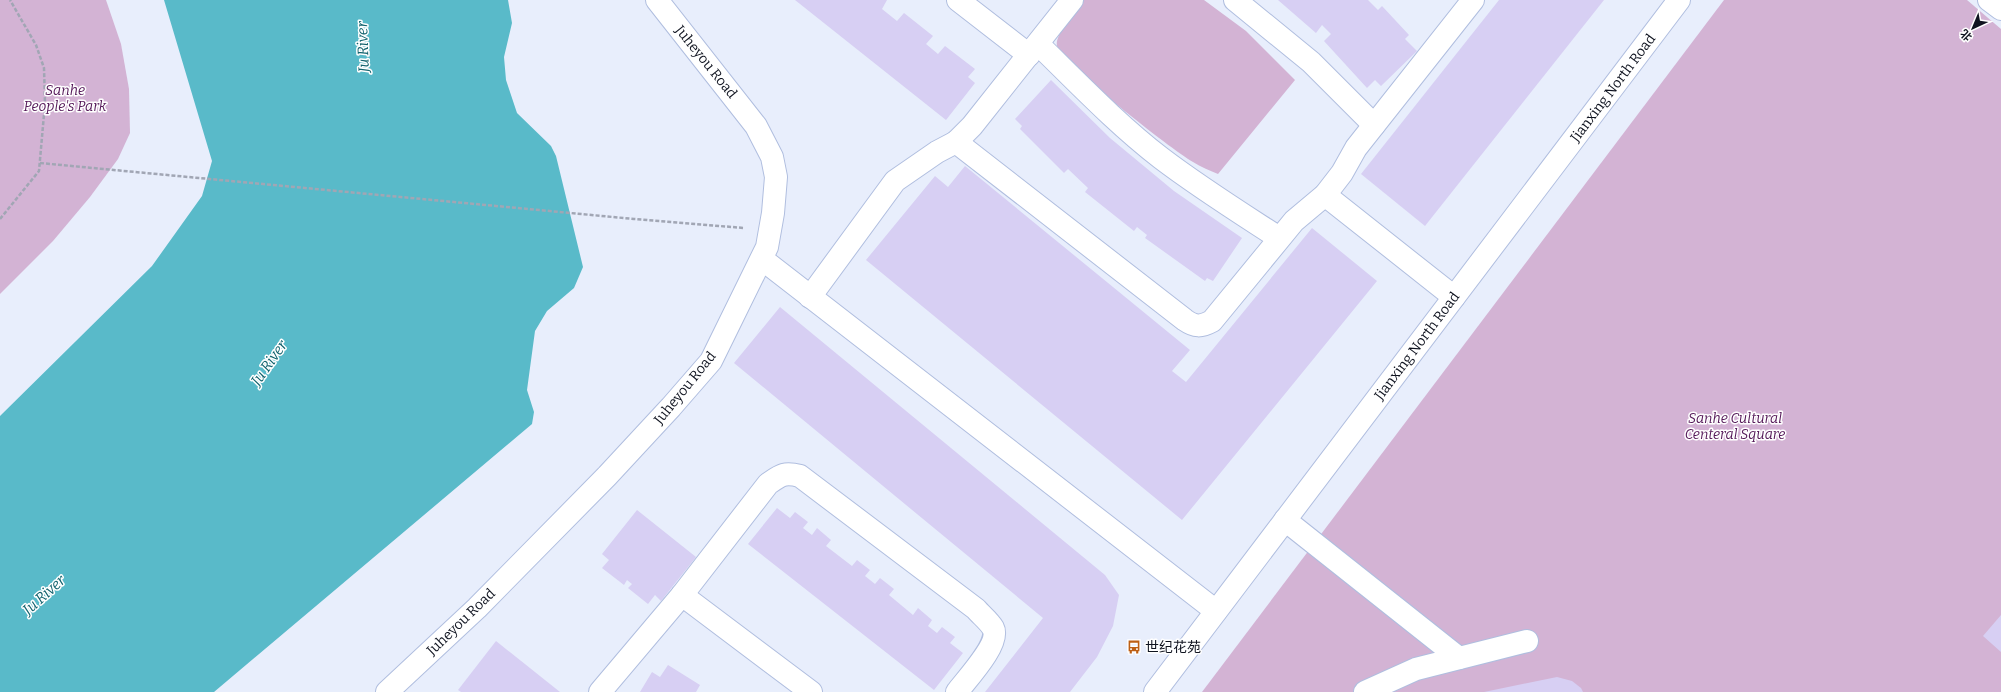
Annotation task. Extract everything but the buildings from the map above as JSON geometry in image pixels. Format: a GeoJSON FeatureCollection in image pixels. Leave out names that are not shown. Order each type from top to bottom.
{"type":"FeatureCollection","features":[{"type":"Feature","properties":{"kind":"street","name":"Juheyou Road"},"geometry":{"type":"LineString","coordinates":[[387,692],[478,608],[607,476],[671,407],[710,361],[767,247],[771,230],[776,177],[772,157],[752,120],[657,0]]}},
{"type":"Feature","properties":{"kind":"street"},"geometry":{"type":"LineString","coordinates":[[958,0],[1033,50],[1160,157],[1215,197],[1279,238]]}},
{"type":"Feature","properties":{"kind":"street"},"geometry":{"type":"LineString","coordinates":[[810,297],[895,181],[937,152],[956,142],[972,126],[1072,0]]}},
{"type":"Feature","properties":{"kind":"street"},"geometry":{"type":"LineString","coordinates":[[1235,0],[1311,62],[1374,125]]}},
{"type":"Feature","properties":{"kind":"street"},"geometry":{"type":"LineString","coordinates":[[956,142],[1193,326],[1203,326],[1212,322],[1294,221],[1326,195],[1342,173],[1356,148],[1473,0]]}},
{"type":"Feature","properties":{"kind":"street","name":"Jianxing North Road"},"geometry":{"type":"LineString","coordinates":[[1155,692],[1679,0]]}},
{"type":"Feature","properties":{"kind":"street"},"geometry":{"type":"LineString","coordinates":[[1990,0],[2001,9]]}},
{"type":"Feature","properties":{"kind":"street"},"geometry":{"type":"LineString","coordinates":[[1326,195],[1454,297]]}},
{"type":"Feature","properties":{"kind":"street"},"geometry":{"type":"LineString","coordinates":[[762,259],[1216,611]]}},
{"type":"Feature","properties":{"kind":"street"},"geometry":{"type":"LineString","coordinates":[[600,692],[682,595],[768,484],[783,474],[800,476],[976,609],[993,629],[994,638],[991,647],[957,692]]}},
{"type":"Feature","properties":{"kind":"street"},"geometry":{"type":"LineString","coordinates":[[1285,520],[1460,658]]}},
{"type":"Feature","properties":{"kind":"street"},"geometry":{"type":"LineString","coordinates":[[682,595],[811,692]]}},
{"type":"Feature","properties":{"kind":"street"},"geometry":{"type":"LineString","coordinates":[[1365,692],[1416,669],[1527,641]]}},
{"type":"Feature","properties":{"kind":"path"},"geometry":{"type":"LineString","coordinates":[[0,219],[39,172],[45,103],[44,68],[36,45],[10,0]]}},
{"type":"Feature","properties":{"kind":"path"},"geometry":{"type":"LineString","coordinates":[[40,163],[634,219],[771,230]]}},
{"type":"Feature","properties":{"kind":"green space","name":"Sanhe People's Park"},"geometry":{"type":"Polygon","coordinates":[[[0,0],[106,0],[121,44],[129,89],[130,133],[118,159],[90,197],[53,241],[0,294],[0,0]]]}},
{"type":"Feature","properties":{"kind":"green space"},"geometry":{"type":"Polygon","coordinates":[[[1084,0],[1204,0],[1246,31],[1295,80],[1218,174],[1193,162],[1163,141],[1097,88],[1064,56],[1057,46],[1057,41],[1062,29],[1084,0]]]}},
{"type":"Feature","properties":{"kind":"green space","name":"Sanhe Cultural Centeral Square"},"geometry":{"type":"Polygon","coordinates":[[[1724,0],[1967,0],[2001,29],[2001,692],[1202,692],[1724,0]]]}},
{"type":"Feature","properties":{"kind":"water","name":"Ju River"},"geometry":{"type":"Polygon","coordinates":[[[164,0],[508,0],[512,23],[504,57],[506,80],[517,113],[551,146],[556,156],[583,267],[574,288],[547,311],[535,331],[527,390],[534,412],[532,424],[214,692],[0,692],[0,416],[152,266],[202,196],[212,161],[164,0]]]}},
{"type":"Feature","properties":{"kind":"place","name":"世纪花苑"},"geometry":{"type":"Point","coordinates":[1134,647]}}]}
